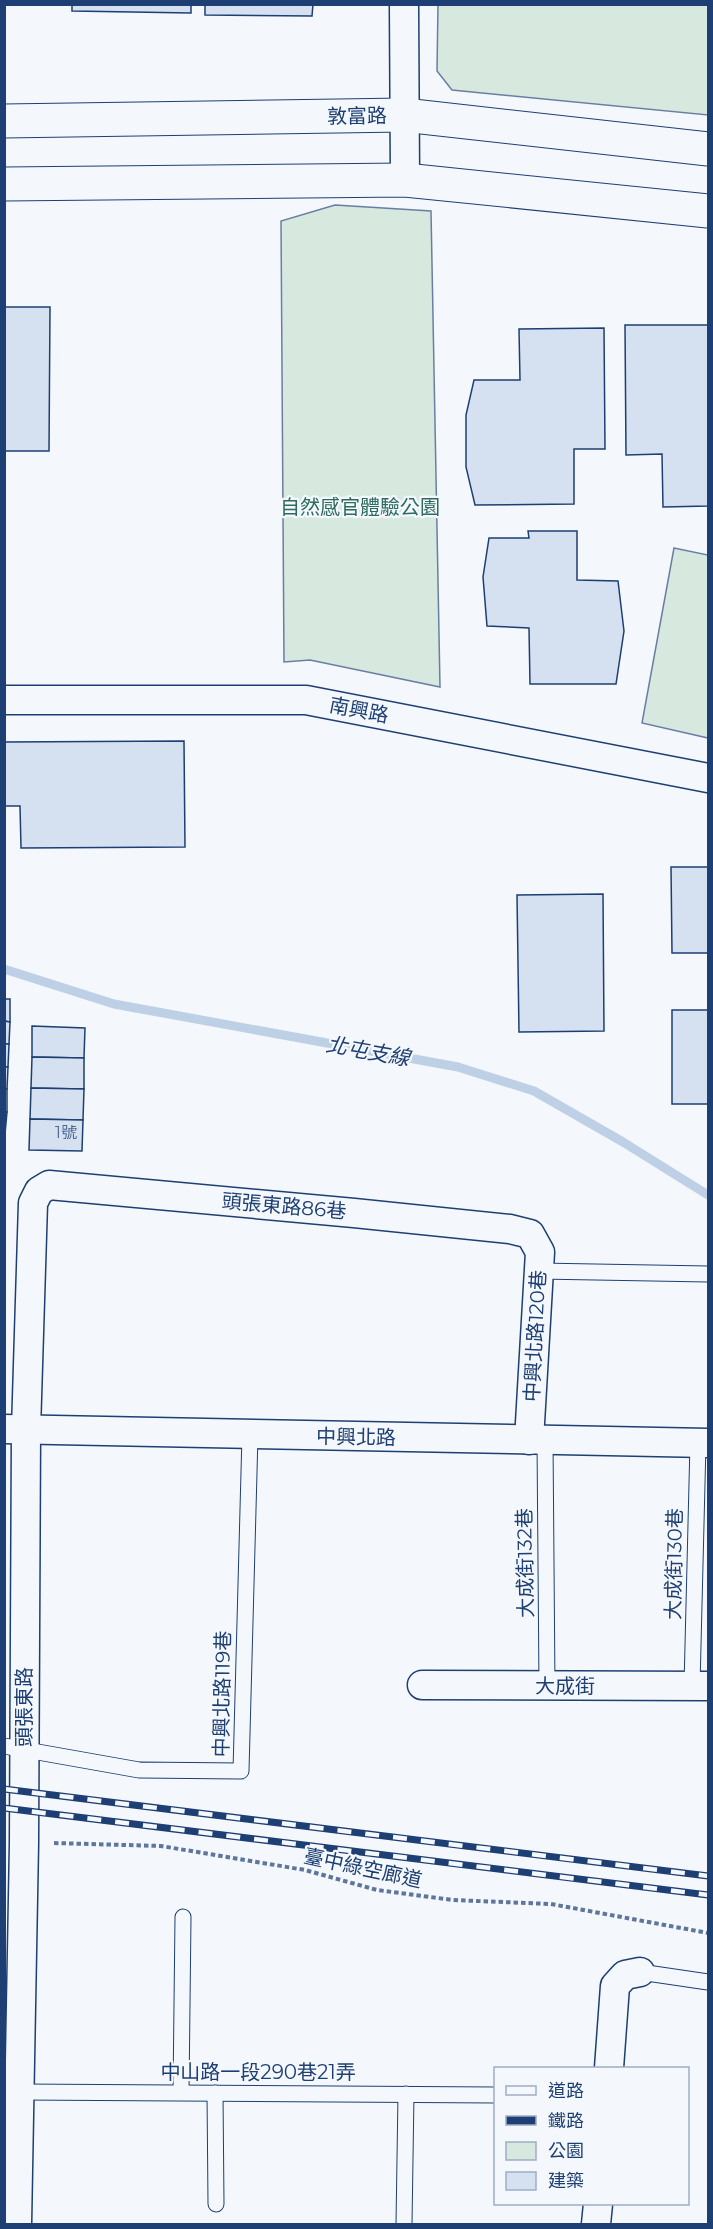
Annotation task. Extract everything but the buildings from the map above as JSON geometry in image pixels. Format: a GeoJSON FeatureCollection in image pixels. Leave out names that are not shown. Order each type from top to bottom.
{"type":"FeatureCollection","features":[{"type":"Feature","properties":{"kind":"street"},"geometry":{"type":"LineString","coordinates":[[405,4],[405,180]]}},
{"type":"Feature","properties":{"kind":"street","name":"敦富路"},"geometry":{"type":"LineString","coordinates":[[4,121],[404,115],[708,149]]}},
{"type":"Feature","properties":{"kind":"street"},"geometry":{"type":"LineString","coordinates":[[4,183],[405,180],[708,211]]}},
{"type":"Feature","properties":{"kind":"street","name":"南興路"},"geometry":{"type":"LineString","coordinates":[[4,700],[306,700],[708,778]]}},
{"type":"Feature","properties":{"kind":"street","name":"頭張東路86巷"},"geometry":{"type":"LineString","coordinates":[[39,1191],[49,1185],[354,1213],[510,1229],[530,1234]]}},
{"type":"Feature","properties":{"kind":"street","name":"頭張東路"},"geometry":{"type":"LineString","coordinates":[[17,2224],[20,2091],[14,1870],[15,1430],[33,1203],[39,1191]]}},
{"type":"Feature","properties":{"kind":"street","name":"中興北路120巷"},"geometry":{"type":"LineString","coordinates":[[530,1234],[540,1252],[537,1440]]}},
{"type":"Feature","properties":{"kind":"street","name":"中興北路"},"geometry":{"type":"LineString","coordinates":[[15,1430],[703,1443]]}},
{"type":"Feature","properties":{"kind":"street","name":"大成街"},"geometry":{"type":"LineString","coordinates":[[423,1685],[700,1686]]}},
{"type":"Feature","properties":{"kind":"street"},"geometry":{"type":"LineString","coordinates":[[609,2067],[615,1986],[625,1975],[640,1972]]}},
{"type":"Feature","properties":{"kind":"street"},"geometry":{"type":"LineString","coordinates":[[596,2224],[598,2205]]}},
{"type":"Feature","properties":{"kind":"lane"},"geometry":{"type":"LineString","coordinates":[[539,1271],[708,1274]]}},
{"type":"Feature","properties":{"kind":"lane","name":"中興北路119巷"},"geometry":{"type":"LineString","coordinates":[[14,1747],[139,1770],[241,1771],[250,1435]]}},
{"type":"Feature","properties":{"kind":"lane","name":"大成街132巷"},"geometry":{"type":"LineString","coordinates":[[537,1440],[547,1686]]}},
{"type":"Feature","properties":{"kind":"lane","name":"大成街130巷"},"geometry":{"type":"LineString","coordinates":[[700,1686],[703,1443]]}},
{"type":"Feature","properties":{"kind":"lane"},"geometry":{"type":"LineString","coordinates":[[181,2092],[183,1917]]}},
{"type":"Feature","properties":{"kind":"lane"},"geometry":{"type":"LineString","coordinates":[[640,1972],[708,1982]]}},
{"type":"Feature","properties":{"kind":"lane","name":"中山路一段290巷21弄"},"geometry":{"type":"LineString","coordinates":[[20,2091],[494,2095]]}},
{"type":"Feature","properties":{"kind":"lane"},"geometry":{"type":"LineString","coordinates":[[215,2093],[216,2204]]}},
{"type":"Feature","properties":{"kind":"lane"},"geometry":{"type":"LineString","coordinates":[[404,2224],[406,2094]]}},
{"type":"Feature","properties":{"kind":"path","name":"臺中綠空廊道"},"geometry":{"type":"LineString","coordinates":[[83,1842],[161,1846],[305,1870],[377,1890],[453,1899],[551,1904],[708,1933]]}},
{"type":"Feature","properties":{"kind":"green space"},"geometry":{"type":"Polygon","coordinates":[[[438,5],[708,5],[708,115],[452,90],[437,71],[438,5]]]}},
{"type":"Feature","properties":{"kind":"green space","name":"自然感官體驗公園"},"geometry":{"type":"Polygon","coordinates":[[[335,205],[431,211],[440,687],[310,660],[284,662],[281,221],[335,205]]]}},
{"type":"Feature","properties":{"kind":"green space"},"geometry":{"type":"Polygon","coordinates":[[[674,548],[708,555],[708,738],[642,723],[674,548]]]}},
{"type":"Feature","properties":{"kind":"waterway","name":"北屯支線"},"geometry":{"type":"LineString","coordinates":[[4,969],[114,1004],[458,1067],[534,1091],[623,1142],[708,1195]]}},
{"type":"Feature","properties":{"kind":"railway"},"geometry":{"type":"LineString","coordinates":[[4,1789],[708,1876]]}},
{"type":"Feature","properties":{"kind":"railway"},"geometry":{"type":"LineString","coordinates":[[4,1808],[708,1895]]}}]}
